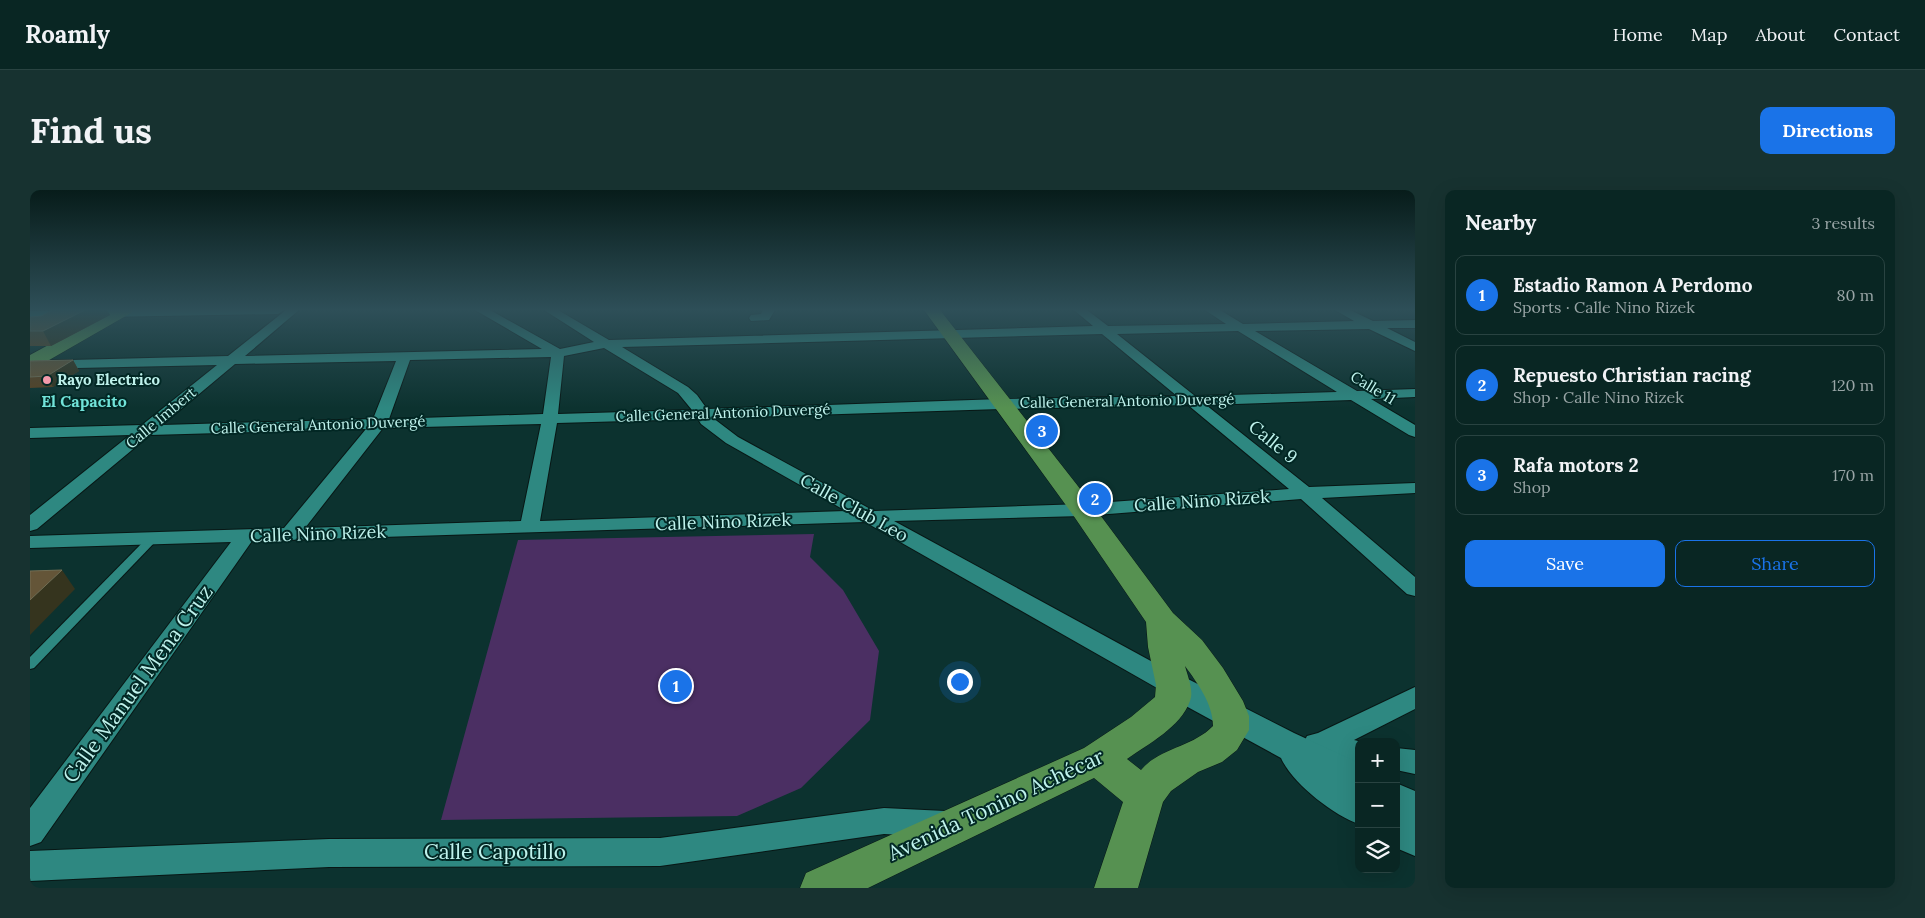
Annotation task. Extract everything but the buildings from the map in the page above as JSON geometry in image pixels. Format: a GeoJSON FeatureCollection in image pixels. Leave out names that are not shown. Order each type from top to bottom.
{"type":"FeatureCollection","features":[{"type":"Feature","properties":{"kind":"main road"},"geometry":{"type":"LineString","coordinates":[[30,364],[68,343]]}},
{"type":"Feature","properties":{"kind":"main road"},"geometry":{"type":"LineString","coordinates":[[955,343],[1083,510],[1162,621],[1190,648],[1211,677],[1225,701],[1231,716],[1231,730],[1224,740],[1209,751],[1184,761],[1157,779],[1146,796],[1116,888]]}},
{"type":"Feature","properties":{"kind":"main road"},"geometry":{"type":"LineString","coordinates":[[1162,621],[1164,647],[1173,685]]}},
{"type":"Feature","properties":{"kind":"main road","name":"Avenida Tonino Achécar"},"geometry":{"type":"LineString","coordinates":[[822,888],[891,836],[957,825],[1098,759],[1165,711],[1172,700],[1173,685]]}},
{"type":"Feature","properties":{"kind":"main road"},"geometry":{"type":"LineString","coordinates":[[1098,759],[1146,796]]}},
{"type":"Feature","properties":{"kind":"street","name":"Calle Imbert"},"geometry":{"type":"LineString","coordinates":[[30,525],[253,343]]}},
{"type":"Feature","properties":{"kind":"street"},"geometry":{"type":"LineString","coordinates":[[539,343],[558,353]]}},
{"type":"Feature","properties":{"kind":"street"},"geometry":{"type":"LineString","coordinates":[[30,364],[558,353],[606,344],[650,343]]}},
{"type":"Feature","properties":{"kind":"street","name":"Calle 9"},"geometry":{"type":"LineString","coordinates":[[1119,343],[1305,493],[1415,589]]}},
{"type":"Feature","properties":{"kind":"street","name":"Calle 11"},"geometry":{"type":"LineString","coordinates":[[1265,343],[1415,432]]}},
{"type":"Feature","properties":{"kind":"street","name":"Calle Club Leo"},"geometry":{"type":"LineString","coordinates":[[606,344],[683,390],[692,398],[716,429],[732,440],[1173,685]]}},
{"type":"Feature","properties":{"kind":"street"},"geometry":{"type":"LineString","coordinates":[[529,528],[550,419],[558,353]]}},
{"type":"Feature","properties":{"kind":"street"},"geometry":{"type":"LineString","coordinates":[[289,535],[379,423],[405,356]]}},
{"type":"Feature","properties":{"kind":"street","name":"Calle General Antonio Duvergé"},"geometry":{"type":"LineString","coordinates":[[30,432],[550,419],[1415,393]]}},
{"type":"Feature","properties":{"kind":"street","name":"Calle Nino Rizek"},"geometry":{"type":"LineString","coordinates":[[30,542],[870,518],[1083,510],[1305,493],[1415,488]]}},
{"type":"Feature","properties":{"kind":"street","name":"Calle Manuel Mena Cruz"},"geometry":{"type":"LineString","coordinates":[[30,832],[246,536]]}},
{"type":"Feature","properties":{"kind":"street"},"geometry":{"type":"LineString","coordinates":[[1173,685],[1277,741],[1355,777]]}},
{"type":"Feature","properties":{"kind":"street"},"geometry":{"type":"LineString","coordinates":[[1322,744],[1415,696]]}},
{"type":"Feature","properties":{"kind":"street"},"geometry":{"type":"LineString","coordinates":[[1277,741],[1322,744],[1355,751]]}},
{"type":"Feature","properties":{"kind":"street"},"geometry":{"type":"LineString","coordinates":[[1277,741],[1340,797],[1355,806]]}},
{"type":"Feature","properties":{"kind":"street"},"geometry":{"type":"LineString","coordinates":[[1400,760],[1415,762]]}},
{"type":"Feature","properties":{"kind":"street"},"geometry":{"type":"LineString","coordinates":[[1400,801],[1415,809]]}},
{"type":"Feature","properties":{"kind":"street"},"geometry":{"type":"LineString","coordinates":[[1400,831],[1415,839]]}},
{"type":"Feature","properties":{"kind":"street","name":"Calle Capotillo"},"geometry":{"type":"LineString","coordinates":[[30,866],[329,853],[660,852],[891,836]]}},
{"type":"Feature","properties":{"kind":"lane"},"geometry":{"type":"LineString","coordinates":[[30,665],[152,539]]}},
{"type":"Feature","properties":{"kind":"shaded area"},"geometry":{"type":"Polygon","coordinates":[[[814,534],[810,557],[843,590],[879,651],[870,720],[801,788],[737,816],[441,820],[518,540],[814,534]]]}},
{"type":"Feature","properties":{"kind":"place","name":"Rayo Electrico"},"geometry":{"type":"Point","coordinates":[47,380]}},
{"type":"Feature","properties":{"kind":"place","name":"Rafa motors 2"},"geometry":{"type":"Point","coordinates":[1042,431]}},
{"type":"Feature","properties":{"kind":"place","name":"Repuesto Christian racing"},"geometry":{"type":"Point","coordinates":[1095,499]}},
{"type":"Feature","properties":{"kind":"place","name":"Estadio Ramon A Perdomo"},"geometry":{"type":"Point","coordinates":[676,686]}},
{"type":"Feature","properties":{"kind":"district","name":"El Capacito"},"geometry":{"type":"Point","coordinates":[84,401]}}]}
